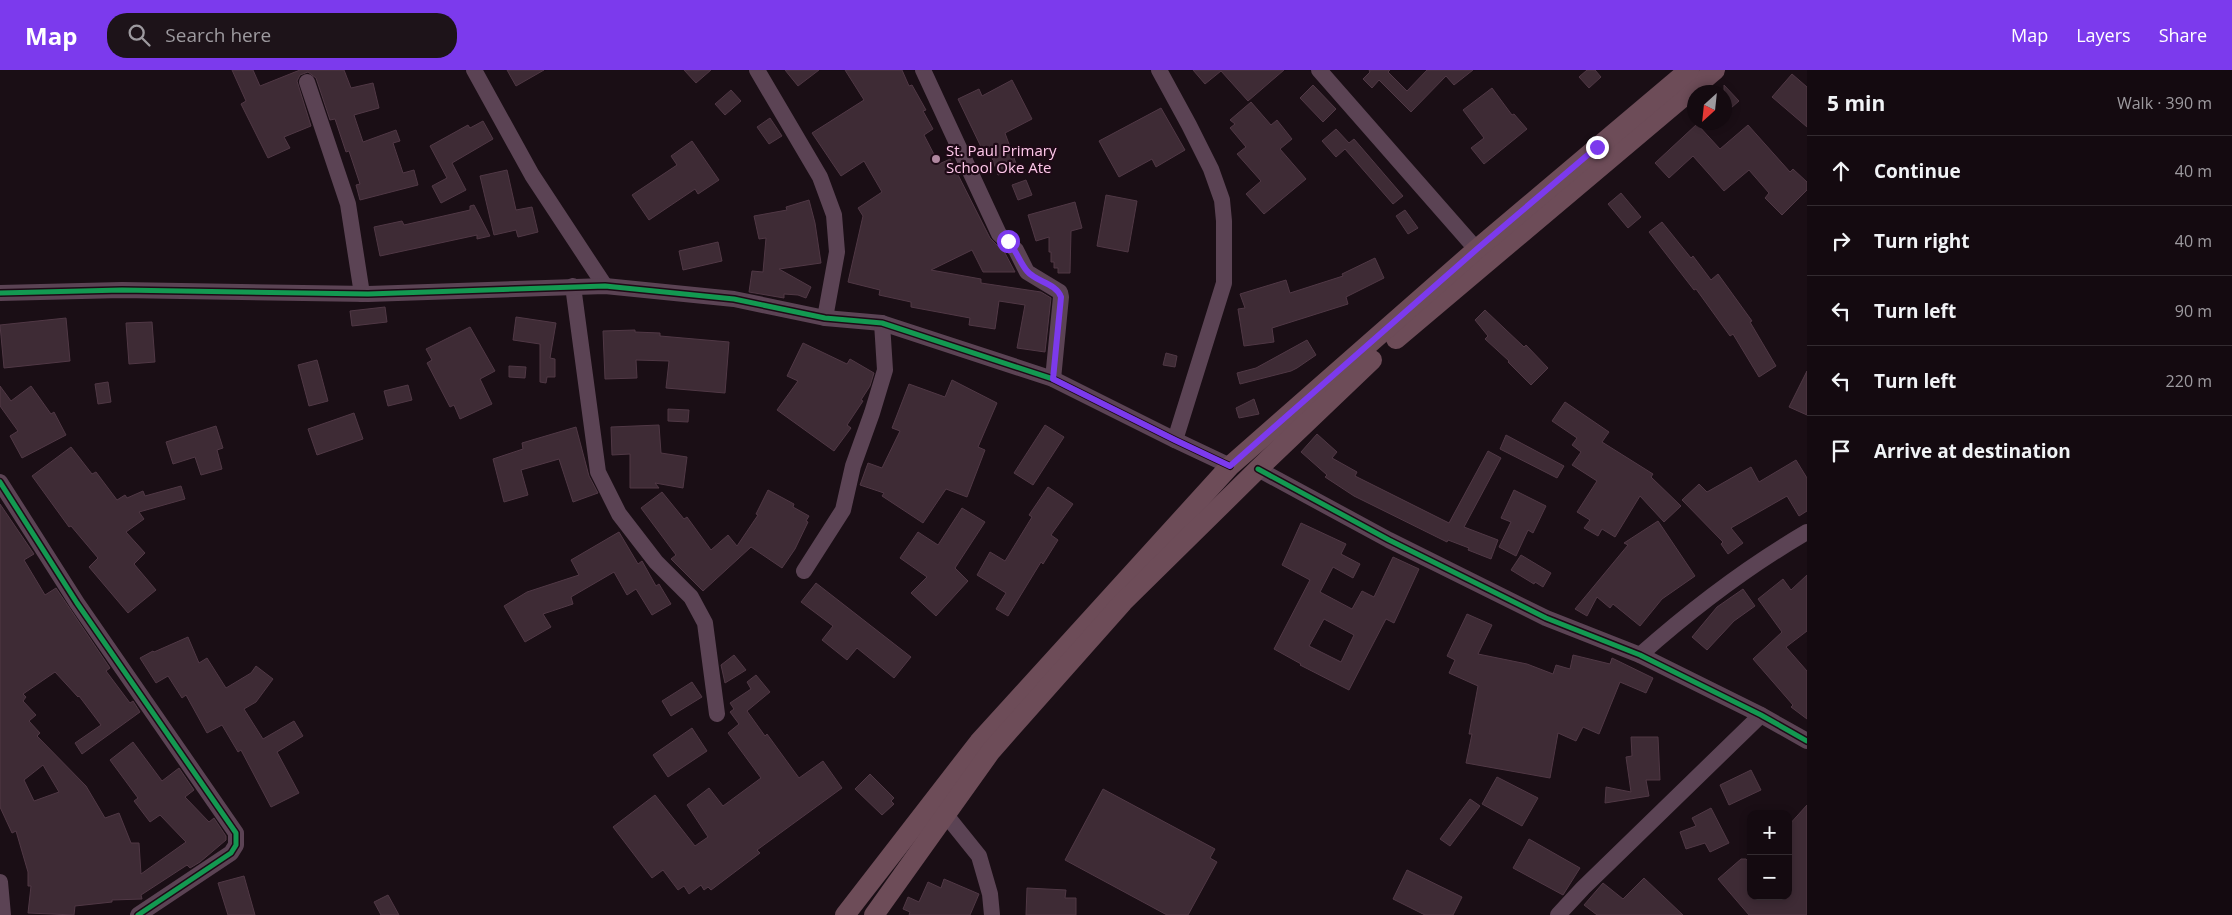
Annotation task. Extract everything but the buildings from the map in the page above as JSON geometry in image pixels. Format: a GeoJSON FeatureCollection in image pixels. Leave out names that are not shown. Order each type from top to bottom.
{"type":"FeatureCollection","features":[{"type":"Feature","properties":{"kind":"main road"},"geometry":{"type":"LineString","coordinates":[[874,915],[991,751],[1123,602],[1258,469],[1482,255],[1689,70]]}},
{"type":"Feature","properties":{"kind":"main road"},"geometry":{"type":"LineString","coordinates":[[845,915],[979,742],[1230,466],[1482,255],[1714,70]]}},
{"type":"Feature","properties":{"kind":"street"},"geometry":{"type":"LineString","coordinates":[[474,70],[532,175],[606,286]]}},
{"type":"Feature","properties":{"kind":"street"},"geometry":{"type":"LineString","coordinates":[[758,70],[820,177],[834,215],[837,252],[825,318]]}},
{"type":"Feature","properties":{"kind":"street"},"geometry":{"type":"LineString","coordinates":[[923,70],[998,234],[1016,250],[1028,272],[1060,292],[1053,379]]}},
{"type":"Feature","properties":{"kind":"street"},"geometry":{"type":"LineString","coordinates":[[1159,70],[1211,169],[1222,200],[1224,221],[1224,283],[1175,440]]}},
{"type":"Feature","properties":{"kind":"street"},"geometry":{"type":"LineString","coordinates":[[1319,70],[1482,255]]}},
{"type":"Feature","properties":{"kind":"street"},"geometry":{"type":"LineString","coordinates":[[308,82],[348,204],[362,294]]}},
{"type":"Feature","properties":{"kind":"street"},"geometry":{"type":"LineString","coordinates":[[573,286],[598,472],[619,514],[656,562],[691,597],[705,623],[717,714]]}},
{"type":"Feature","properties":{"kind":"street"},"geometry":{"type":"LineString","coordinates":[[0,293],[122,290],[362,294],[606,286],[734,300],[825,318],[882,323],[1053,379],[1230,466]]}},
{"type":"Feature","properties":{"kind":"street"},"geometry":{"type":"LineString","coordinates":[[804,571],[842,510],[853,466],[885,370],[882,323]]}},
{"type":"Feature","properties":{"kind":"street"},"geometry":{"type":"LineString","coordinates":[[1258,469],[1389,540],[1538,614],[1640,655],[1761,715],[1807,741]]}},
{"type":"Feature","properties":{"kind":"street"},"geometry":{"type":"LineString","coordinates":[[0,482],[77,603],[236,833],[236,845],[231,853],[138,915]]}},
{"type":"Feature","properties":{"kind":"street"},"geometry":{"type":"LineString","coordinates":[[1640,655],[1690,610],[1766,556],[1807,532]]}},
{"type":"Feature","properties":{"kind":"street"},"geometry":{"type":"LineString","coordinates":[[1558,915],[1761,715]]}},
{"type":"Feature","properties":{"kind":"street"},"geometry":{"type":"LineString","coordinates":[[946,815],[979,856],[990,894],[992,915]]}},
{"type":"Feature","properties":{"kind":"street"},"geometry":{"type":"LineString","coordinates":[[0,882],[3,915]]}},
{"type":"Feature","properties":{"kind":"cycle path"},"geometry":{"type":"LineString","coordinates":[[0,293],[122,290],[368,294],[605,286],[734,299],[825,318],[882,323],[1053,379],[1230,466]]}},
{"type":"Feature","properties":{"kind":"cycle path"},"geometry":{"type":"LineString","coordinates":[[1258,469],[1389,540],[1546,618],[1640,655],[1761,715],[1807,741]]}},
{"type":"Feature","properties":{"kind":"cycle path"},"geometry":{"type":"LineString","coordinates":[[0,482],[77,603],[236,833],[236,845],[231,853],[138,915]]}},
{"type":"Feature","properties":{"kind":"place","name":"St. Paul Primary School Oke Ate"},"geometry":{"type":"Point","coordinates":[936,159]}},
{"type":"Feature","properties":{"kind":"route"},"geometry":{"type":"LineString","coordinates":[[1008,241],[1016,250],[1028,272],[1060,292],[1053,379],[1230,466],[1477,249],[1597,147]]}}]}
